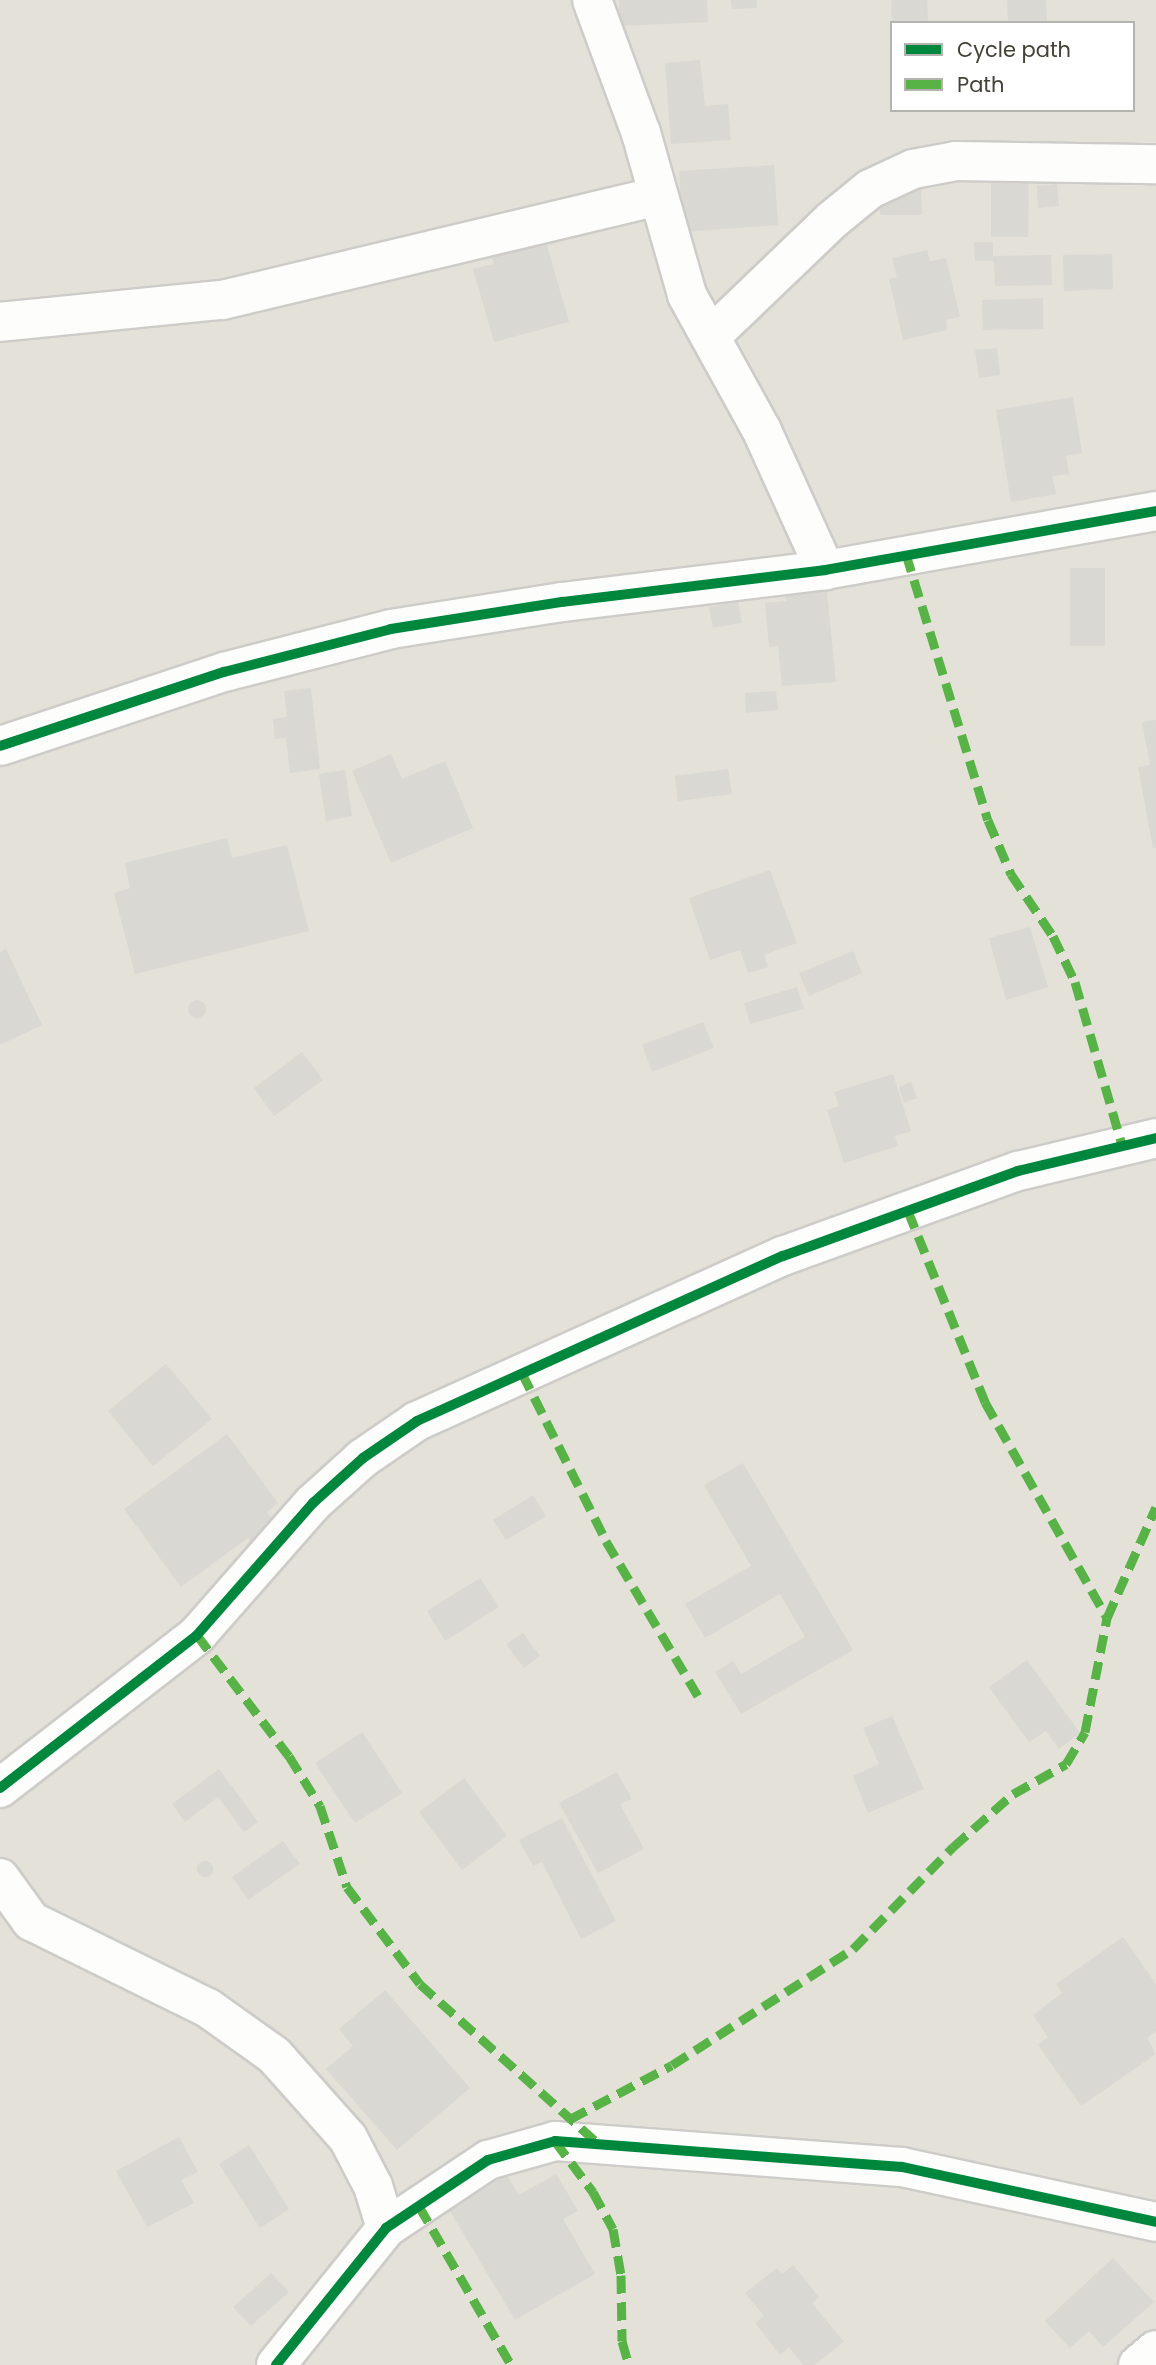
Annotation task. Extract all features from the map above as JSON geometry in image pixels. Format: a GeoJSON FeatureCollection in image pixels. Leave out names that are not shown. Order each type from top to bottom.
{"type":"FeatureCollection","features":[{"type":"Feature","properties":{"kind":"street"},"geometry":{"type":"LineString","coordinates":[[592,0],[641,133],[687,295],[762,431],[825,570]]}},
{"type":"Feature","properties":{"kind":"street"},"geometry":{"type":"LineString","coordinates":[[711,336],[841,212],[870,189],[914,169],[956,161],[1156,164]]}},
{"type":"Feature","properties":{"kind":"street"},"geometry":{"type":"LineString","coordinates":[[0,322],[222,300],[659,196]]}},
{"type":"Feature","properties":{"kind":"street"},"geometry":{"type":"LineString","coordinates":[[0,746],[224,672],[391,629],[562,602],[825,570],[1156,510]]}},
{"type":"Feature","properties":{"kind":"street"},"geometry":{"type":"LineString","coordinates":[[0,1788],[197,1635],[313,1503],[363,1458],[417,1421],[783,1256],[1018,1171],[1156,1138]]}},
{"type":"Feature","properties":{"kind":"street"},"geometry":{"type":"LineString","coordinates":[[0,1878],[31,1921],[208,2008],[274,2055],[348,2138],[373,2186],[386,2228]]}},
{"type":"Feature","properties":{"kind":"street"},"geometry":{"type":"LineString","coordinates":[[276,2365],[386,2228],[488,2160],[555,2141],[902,2167],[1156,2222]]}},
{"type":"Feature","properties":{"kind":"street"},"geometry":{"type":"LineString","coordinates":[[1138,2365],[1156,2350]]}},
{"type":"Feature","properties":{"kind":"shaded area"},"geometry":{"type":"Polygon","coordinates":[[[0,0],[1156,0],[1156,2365],[0,2365],[0,0]]]}},
{"type":"Feature","properties":{"kind":"building"},"geometry":{"type":"Polygon","coordinates":[[[619,0],[707,0],[708,22],[620,26],[619,0]]]}},
{"type":"Feature","properties":{"kind":"building"},"geometry":{"type":"Polygon","coordinates":[[[731,0],[757,0],[757,8],[732,9],[731,0]]]}},
{"type":"Feature","properties":{"kind":"building"},"geometry":{"type":"Polygon","coordinates":[[[891,0],[927,0],[928,21],[892,21],[891,0]]]}},
{"type":"Feature","properties":{"kind":"building"},"geometry":{"type":"Polygon","coordinates":[[[1007,0],[1046,0],[1047,21],[1008,21],[1007,0]]]}},
{"type":"Feature","properties":{"kind":"building"},"geometry":{"type":"Polygon","coordinates":[[[700,60],[705,106],[728,104],[731,140],[671,144],[665,63],[700,60]]]}},
{"type":"Feature","properties":{"kind":"building"},"geometry":{"type":"Polygon","coordinates":[[[774,165],[778,225],[683,232],[679,171],[774,165]]]}},
{"type":"Feature","properties":{"kind":"building"},"geometry":{"type":"Polygon","coordinates":[[[991,165],[1029,165],[1028,237],[991,237],[991,165]]]}},
{"type":"Feature","properties":{"kind":"building"},"geometry":{"type":"Polygon","coordinates":[[[1057,184],[1059,206],[1038,208],[1037,186],[1057,184]]]}},
{"type":"Feature","properties":{"kind":"building"},"geometry":{"type":"Polygon","coordinates":[[[921,186],[922,215],[880,215],[879,188],[921,186]]]}},
{"type":"Feature","properties":{"kind":"building"},"geometry":{"type":"Polygon","coordinates":[[[542,228],[569,322],[494,342],[473,269],[494,264],[488,243],[542,228]]]}},
{"type":"Feature","properties":{"kind":"building"},"geometry":{"type":"Polygon","coordinates":[[[974,242],[993,242],[993,256],[1051,255],[1052,285],[995,286],[994,261],[975,261],[974,242]]]}},
{"type":"Feature","properties":{"kind":"building"},"geometry":{"type":"Polygon","coordinates":[[[927,250],[930,261],[946,258],[960,317],[946,320],[947,330],[903,340],[889,279],[897,277],[892,258],[927,250]]]}},
{"type":"Feature","properties":{"kind":"building"},"geometry":{"type":"Polygon","coordinates":[[[1112,254],[1113,289],[1064,291],[1063,255],[1112,254]]]}},
{"type":"Feature","properties":{"kind":"building"},"geometry":{"type":"Polygon","coordinates":[[[1043,298],[1043,329],[983,330],[982,300],[1043,298]]]}},
{"type":"Feature","properties":{"kind":"building"},"geometry":{"type":"Polygon","coordinates":[[[997,348],[1000,375],[979,378],[975,350],[997,348]]]}},
{"type":"Feature","properties":{"kind":"building"},"geometry":{"type":"Polygon","coordinates":[[[1073,397],[1082,453],[1066,456],[1069,474],[1052,476],[1056,494],[1011,502],[996,410],[1073,397]]]}},
{"type":"Feature","properties":{"kind":"building"},"geometry":{"type":"Polygon","coordinates":[[[1070,568],[1105,568],[1105,646],[1070,646],[1070,568]]]}},
{"type":"Feature","properties":{"kind":"building"},"geometry":{"type":"Polygon","coordinates":[[[826,583],[836,682],[782,686],[778,646],[769,647],[765,603],[786,601],[784,587],[826,583]]]}},
{"type":"Feature","properties":{"kind":"building"},"geometry":{"type":"Polygon","coordinates":[[[738,602],[742,623],[713,628],[709,607],[738,602]]]}},
{"type":"Feature","properties":{"kind":"building"},"geometry":{"type":"Polygon","coordinates":[[[311,688],[320,769],[290,773],[286,738],[275,739],[273,719],[287,717],[284,691],[311,688]]]}},
{"type":"Feature","properties":{"kind":"building"},"geometry":{"type":"Polygon","coordinates":[[[776,691],[778,710],[746,713],[745,693],[776,691]]]}},
{"type":"Feature","properties":{"kind":"building"},"geometry":{"type":"Polygon","coordinates":[[[1156,720],[1156,848],[1153,848],[1138,767],[1150,765],[1142,722],[1156,720]]]}},
{"type":"Feature","properties":{"kind":"building"},"geometry":{"type":"Polygon","coordinates":[[[391,754],[402,779],[445,761],[473,828],[391,863],[352,771],[391,754]]]}},
{"type":"Feature","properties":{"kind":"building"},"geometry":{"type":"Polygon","coordinates":[[[728,769],[732,794],[678,801],[675,776],[728,769]]]}},
{"type":"Feature","properties":{"kind":"building"},"geometry":{"type":"Polygon","coordinates":[[[345,770],[352,816],[326,821],[319,774],[345,770]]]}},
{"type":"Feature","properties":{"kind":"building"},"geometry":{"type":"Polygon","coordinates":[[[227,838],[232,858],[287,845],[309,931],[135,974],[114,893],[130,888],[125,863],[227,838]]]}},
{"type":"Feature","properties":{"kind":"building"},"geometry":{"type":"Polygon","coordinates":[[[770,870],[797,943],[764,955],[768,967],[748,973],[740,950],[710,960],[689,898],[770,870]]]}},
{"type":"Feature","properties":{"kind":"building"},"geometry":{"type":"Polygon","coordinates":[[[1030,927],[1048,987],[1006,1000],[989,938],[1030,927]]]}},
{"type":"Feature","properties":{"kind":"building"},"geometry":{"type":"Polygon","coordinates":[[[6,949],[42,1025],[0,1045],[0,952],[6,949]]]}},
{"type":"Feature","properties":{"kind":"building"},"geometry":{"type":"Polygon","coordinates":[[[853,951],[862,973],[809,996],[799,973],[853,951]]]}},
{"type":"Feature","properties":{"kind":"building"},"geometry":{"type":"Polygon","coordinates":[[[797,987],[804,1009],[750,1024],[744,1003],[797,987]]]}},
{"type":"Feature","properties":{"kind":"building"},"geometry":{"type":"Polygon","coordinates":[[[193,1000],[201,1000],[206,1009],[204,1016],[193,1018],[188,1013],[188,1005],[193,1000]]]}},
{"type":"Feature","properties":{"kind":"building"},"geometry":{"type":"Polygon","coordinates":[[[703,1022],[714,1048],[652,1072],[642,1045],[703,1022]]]}},
{"type":"Feature","properties":{"kind":"building"},"geometry":{"type":"Polygon","coordinates":[[[302,1052],[323,1080],[274,1116],[254,1088],[302,1052]]]}},
{"type":"Feature","properties":{"kind":"building"},"geometry":{"type":"Polygon","coordinates":[[[893,1074],[911,1131],[895,1136],[898,1146],[844,1163],[827,1110],[839,1106],[834,1092],[893,1074]]]}},
{"type":"Feature","properties":{"kind":"building"},"geometry":{"type":"Polygon","coordinates":[[[911,1082],[917,1098],[904,1103],[899,1087],[911,1082]]]}},
{"type":"Feature","properties":{"kind":"building"},"geometry":{"type":"Polygon","coordinates":[[[166,1364],[212,1419],[153,1466],[108,1411],[166,1364]]]}},
{"type":"Feature","properties":{"kind":"building"},"geometry":{"type":"Polygon","coordinates":[[[227,1434],[278,1503],[267,1512],[280,1529],[255,1547],[248,1538],[181,1587],[124,1509],[227,1434]]]}},
{"type":"Feature","properties":{"kind":"building"},"geometry":{"type":"Polygon","coordinates":[[[743,1463],[853,1650],[741,1714],[715,1672],[733,1661],[741,1674],[805,1637],[780,1594],[705,1638],[685,1604],[751,1566],[704,1485],[743,1463]]]}},
{"type":"Feature","properties":{"kind":"building"},"geometry":{"type":"Polygon","coordinates":[[[533,1495],[546,1516],[506,1540],[493,1520],[533,1495]]]}},
{"type":"Feature","properties":{"kind":"building"},"geometry":{"type":"Polygon","coordinates":[[[480,1578],[499,1607],[445,1641],[427,1611],[480,1578]]]}},
{"type":"Feature","properties":{"kind":"building"},"geometry":{"type":"Polygon","coordinates":[[[523,1633],[540,1656],[524,1668],[506,1644],[523,1633]]]}},
{"type":"Feature","properties":{"kind":"building"},"geometry":{"type":"Polygon","coordinates":[[[1027,1660],[1080,1733],[1059,1749],[1046,1731],[1029,1742],[989,1687],[1027,1660]]]}},
{"type":"Feature","properties":{"kind":"building"},"geometry":{"type":"Polygon","coordinates":[[[892,1716],[924,1789],[868,1813],[853,1776],[879,1764],[863,1728],[892,1716]]]}},
{"type":"Feature","properties":{"kind":"building"},"geometry":{"type":"Polygon","coordinates":[[[362,1732],[402,1793],[355,1823],[315,1763],[362,1732]]]}},
{"type":"Feature","properties":{"kind":"building"},"geometry":{"type":"Polygon","coordinates":[[[219,1769],[258,1822],[244,1832],[218,1797],[185,1822],[172,1804],[219,1769]]]}},
{"type":"Feature","properties":{"kind":"building"},"geometry":{"type":"Polygon","coordinates":[[[617,1772],[632,1799],[620,1804],[644,1849],[598,1873],[559,1803],[617,1772]]]}},
{"type":"Feature","properties":{"kind":"building"},"geometry":{"type":"Polygon","coordinates":[[[464,1778],[507,1836],[462,1870],[419,1812],[464,1778]]]}},
{"type":"Feature","properties":{"kind":"building"},"geometry":{"type":"Polygon","coordinates":[[[562,1818],[616,1921],[581,1939],[542,1862],[533,1866],[519,1840],[562,1818]]]}},
{"type":"Feature","properties":{"kind":"building"},"geometry":{"type":"Polygon","coordinates":[[[283,1841],[300,1864],[248,1900],[232,1877],[283,1841]]]}},
{"type":"Feature","properties":{"kind":"building"},"geometry":{"type":"Polygon","coordinates":[[[205,1861],[211,1863],[211,1875],[205,1877],[199,1875],[197,1869],[199,1863],[205,1861]]]}},
{"type":"Feature","properties":{"kind":"building"},"geometry":{"type":"Polygon","coordinates":[[[1123,1937],[1156,1984],[1156,2031],[1147,2038],[1156,2054],[1081,2106],[1038,2045],[1048,2037],[1033,2015],[1062,1993],[1056,1984],[1123,1937]]]}},
{"type":"Feature","properties":{"kind":"building"},"geometry":{"type":"Polygon","coordinates":[[[385,1990],[470,2088],[397,2150],[326,2069],[353,2046],[339,2029],[385,1990]]]}},
{"type":"Feature","properties":{"kind":"building"},"geometry":{"type":"Polygon","coordinates":[[[179,2137],[198,2172],[181,2180],[194,2203],[147,2227],[116,2171],[179,2137]]]}},
{"type":"Feature","properties":{"kind":"building"},"geometry":{"type":"Polygon","coordinates":[[[249,2145],[289,2209],[260,2228],[219,2164],[249,2145]]]}},
{"type":"Feature","properties":{"kind":"building"},"geometry":{"type":"Polygon","coordinates":[[[505,2172],[519,2195],[556,2174],[578,2211],[563,2219],[595,2274],[515,2320],[447,2206],[505,2172]]]}},
{"type":"Feature","properties":{"kind":"building"},"geometry":{"type":"Polygon","coordinates":[[[1113,2258],[1154,2302],[1103,2347],[1089,2331],[1070,2348],[1045,2321],[1113,2258]]]}},
{"type":"Feature","properties":{"kind":"building"},"geometry":{"type":"Polygon","coordinates":[[[793,2265],[819,2297],[812,2303],[844,2342],[814,2365],[803,2365],[789,2347],[780,2355],[755,2323],[764,2316],[745,2293],[777,2268],[782,2274],[793,2265]]]}},
{"type":"Feature","properties":{"kind":"building"},"geometry":{"type":"Polygon","coordinates":[[[271,2273],[289,2292],[251,2326],[233,2307],[271,2273]]]}},
{"type":"Feature","properties":{"kind":"marked path"},"geometry":{"type":"LineString","coordinates":[[906,554],[988,820],[1011,874],[1053,936],[1075,982],[1122,1145]]}},
{"type":"Feature","properties":{"kind":"marked path"},"geometry":{"type":"LineString","coordinates":[[908,1211],[985,1402],[1107,1618]]}},
{"type":"Feature","properties":{"kind":"marked path"},"geometry":{"type":"LineString","coordinates":[[522,1373],[606,1541],[700,1699]]}},
{"type":"Feature","properties":{"kind":"marked path"},"geometry":{"type":"LineString","coordinates":[[570,2119],[672,2065],[853,1949],[953,1847],[1013,1794],[1066,1764],[1085,1732],[1107,1618],[1156,1507]]}},
{"type":"Feature","properties":{"kind":"marked path"},"geometry":{"type":"LineString","coordinates":[[197,1635],[289,1756],[320,1806],[347,1887],[420,1984],[598,2143]]}},
{"type":"Feature","properties":{"kind":"marked path"},"geometry":{"type":"LineString","coordinates":[[555,2141],[593,2192],[613,2229],[621,2275],[622,2341],[629,2365]]}},
{"type":"Feature","properties":{"kind":"marked path"},"geometry":{"type":"LineString","coordinates":[[419,2206],[511,2365]]}},
{"type":"Feature","properties":{"kind":"cycle path"},"geometry":{"type":"LineString","coordinates":[[0,746],[224,672],[391,629],[562,602],[825,570],[1156,511]]}},
{"type":"Feature","properties":{"kind":"cycle path"},"geometry":{"type":"LineString","coordinates":[[0,1788],[197,1635],[313,1503],[363,1458],[417,1421],[783,1256],[1018,1171],[1156,1138]]}},
{"type":"Feature","properties":{"kind":"cycle path"},"geometry":{"type":"LineString","coordinates":[[276,2365],[386,2228],[488,2160],[555,2141],[902,2167],[1156,2222]]}}]}
